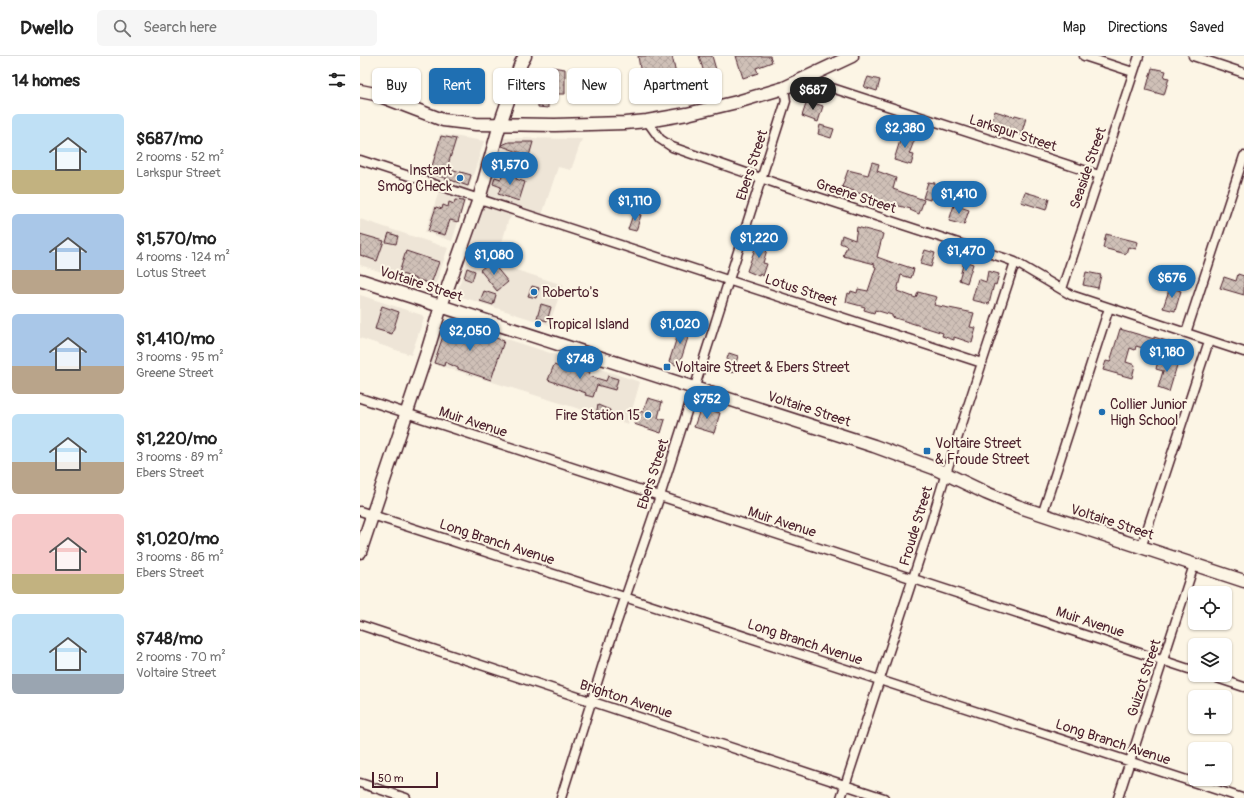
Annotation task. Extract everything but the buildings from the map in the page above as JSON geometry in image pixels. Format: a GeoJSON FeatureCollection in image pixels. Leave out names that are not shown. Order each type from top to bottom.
{"type":"FeatureCollection","features":[{"type":"Feature","properties":{"kind":"main road"},"geometry":{"type":"LineString","coordinates":[[360,91],[375,94],[443,120],[476,124],[603,124],[647,121],[715,108],[784,88],[852,56]]}},
{"type":"Feature","properties":{"kind":"main road"},"geometry":{"type":"LineString","coordinates":[[360,552],[441,306],[479,199],[500,124],[522,58]]}},
{"type":"Feature","properties":{"kind":"main road","name":"Voltaire Street"},"geometry":{"type":"LineString","coordinates":[[360,280],[874,446],[946,473],[1002,500],[1042,515],[1194,565],[1243,579]]}},
{"type":"Feature","properties":{"kind":"street"},"geometry":{"type":"LineString","coordinates":[[1084,56],[1133,72]]}},
{"type":"Feature","properties":{"kind":"street","name":"Seaside Street"},"geometry":{"type":"LineString","coordinates":[[1062,289],[1139,56]]}},
{"type":"Feature","properties":{"kind":"street"},"geometry":{"type":"LineString","coordinates":[[1193,56],[1244,73]]}},
{"type":"Feature","properties":{"kind":"street","name":"Larkspur Street"},"geometry":{"type":"LineString","coordinates":[[806,78],[832,88],[1099,175]]}},
{"type":"Feature","properties":{"kind":"street","name":"Ebers Street"},"geometry":{"type":"LineString","coordinates":[[561,798],[660,496],[786,102],[784,88]]}},
{"type":"Feature","properties":{"kind":"street","name":"Greene Street"},"geometry":{"type":"LineString","coordinates":[[647,121],[656,135],[668,145],[761,178],[1004,258],[1015,262],[1071,295],[1244,352]]}},
{"type":"Feature","properties":{"kind":"street"},"geometry":{"type":"LineString","coordinates":[[1186,333],[1244,156]]}},
{"type":"Feature","properties":{"kind":"street","name":"Lotus Street"},"geometry":{"type":"LineString","coordinates":[[360,160],[982,363]]}},
{"type":"Feature","properties":{"kind":"street","name":"Froude Street"},"geometry":{"type":"LineString","coordinates":[[841,798],[1015,262]]}},
{"type":"Feature","properties":{"kind":"street"},"geometry":{"type":"LineString","coordinates":[[1042,515],[1109,308]]}},
{"type":"Feature","properties":{"kind":"street"},"geometry":{"type":"LineString","coordinates":[[1141,548],[1209,341]]}},
{"type":"Feature","properties":{"kind":"street","name":"Muir Avenue"},"geometry":{"type":"LineString","coordinates":[[360,398],[1188,669]]}},
{"type":"Feature","properties":{"kind":"street","name":"Long Branch Avenue"},"geometry":{"type":"LineString","coordinates":[[360,511],[1242,798]]}},
{"type":"Feature","properties":{"kind":"street","name":"Guizot Street"},"geometry":{"type":"LineString","coordinates":[[1118,798],[1194,565]]}},
{"type":"Feature","properties":{"kind":"street","name":"Brighton Avenue"},"geometry":{"type":"LineString","coordinates":[[360,625],[884,798]]}},
{"type":"Feature","properties":{"kind":"street"},"geometry":{"type":"LineString","coordinates":[[1229,682],[1244,687]]}},
{"type":"Feature","properties":{"kind":"street"},"geometry":{"type":"LineString","coordinates":[[360,783],[406,798]]}},
{"type":"Feature","properties":{"kind":"shaded area"},"geometry":{"type":"Polygon","coordinates":[[[440,134],[484,141],[452,241],[425,232],[442,183],[428,177],[440,134]]]}},
{"type":"Feature","properties":{"kind":"shaded area"},"geometry":{"type":"Polygon","coordinates":[[[504,138],[582,139],[571,170],[558,167],[542,215],[518,207],[508,221],[498,257],[471,247],[504,138]]]}},
{"type":"Feature","properties":{"kind":"shaded area"},"geometry":{"type":"Polygon","coordinates":[[[360,219],[448,248],[434,289],[360,265],[360,219]]]}},
{"type":"Feature","properties":{"kind":"shaded area"},"geometry":{"type":"Polygon","coordinates":[[[469,255],[563,285],[549,325],[456,295],[469,255]]]}},
{"type":"Feature","properties":{"kind":"shaded area"},"geometry":{"type":"Polygon","coordinates":[[[360,295],[422,315],[424,318],[411,355],[360,338],[360,295]]]}},
{"type":"Feature","properties":{"kind":"shaded area"},"geometry":{"type":"Polygon","coordinates":[[[445,319],[640,382],[628,424],[431,363],[445,319]]]}},
{"type":"Feature","properties":{"kind":"place","name":"Instant Smog CHeck"},"geometry":{"type":"Point","coordinates":[460,178]}},
{"type":"Feature","properties":{"kind":"place","name":"Roberto's"},"geometry":{"type":"Point","coordinates":[534,292]}},
{"type":"Feature","properties":{"kind":"place","name":"Tropical Island"},"geometry":{"type":"Point","coordinates":[538,324]}},
{"type":"Feature","properties":{"kind":"place","name":"Voltaire Street & Ebers Street"},"geometry":{"type":"Point","coordinates":[667,367]}},
{"type":"Feature","properties":{"kind":"place","name":"Collier Junior High School"},"geometry":{"type":"Point","coordinates":[1102,412]}},
{"type":"Feature","properties":{"kind":"place","name":"Fire Station 15"},"geometry":{"type":"Point","coordinates":[648,415]}},
{"type":"Feature","properties":{"kind":"place","name":"Voltaire Street & Froude Street"},"geometry":{"type":"Point","coordinates":[927,451]}}]}
